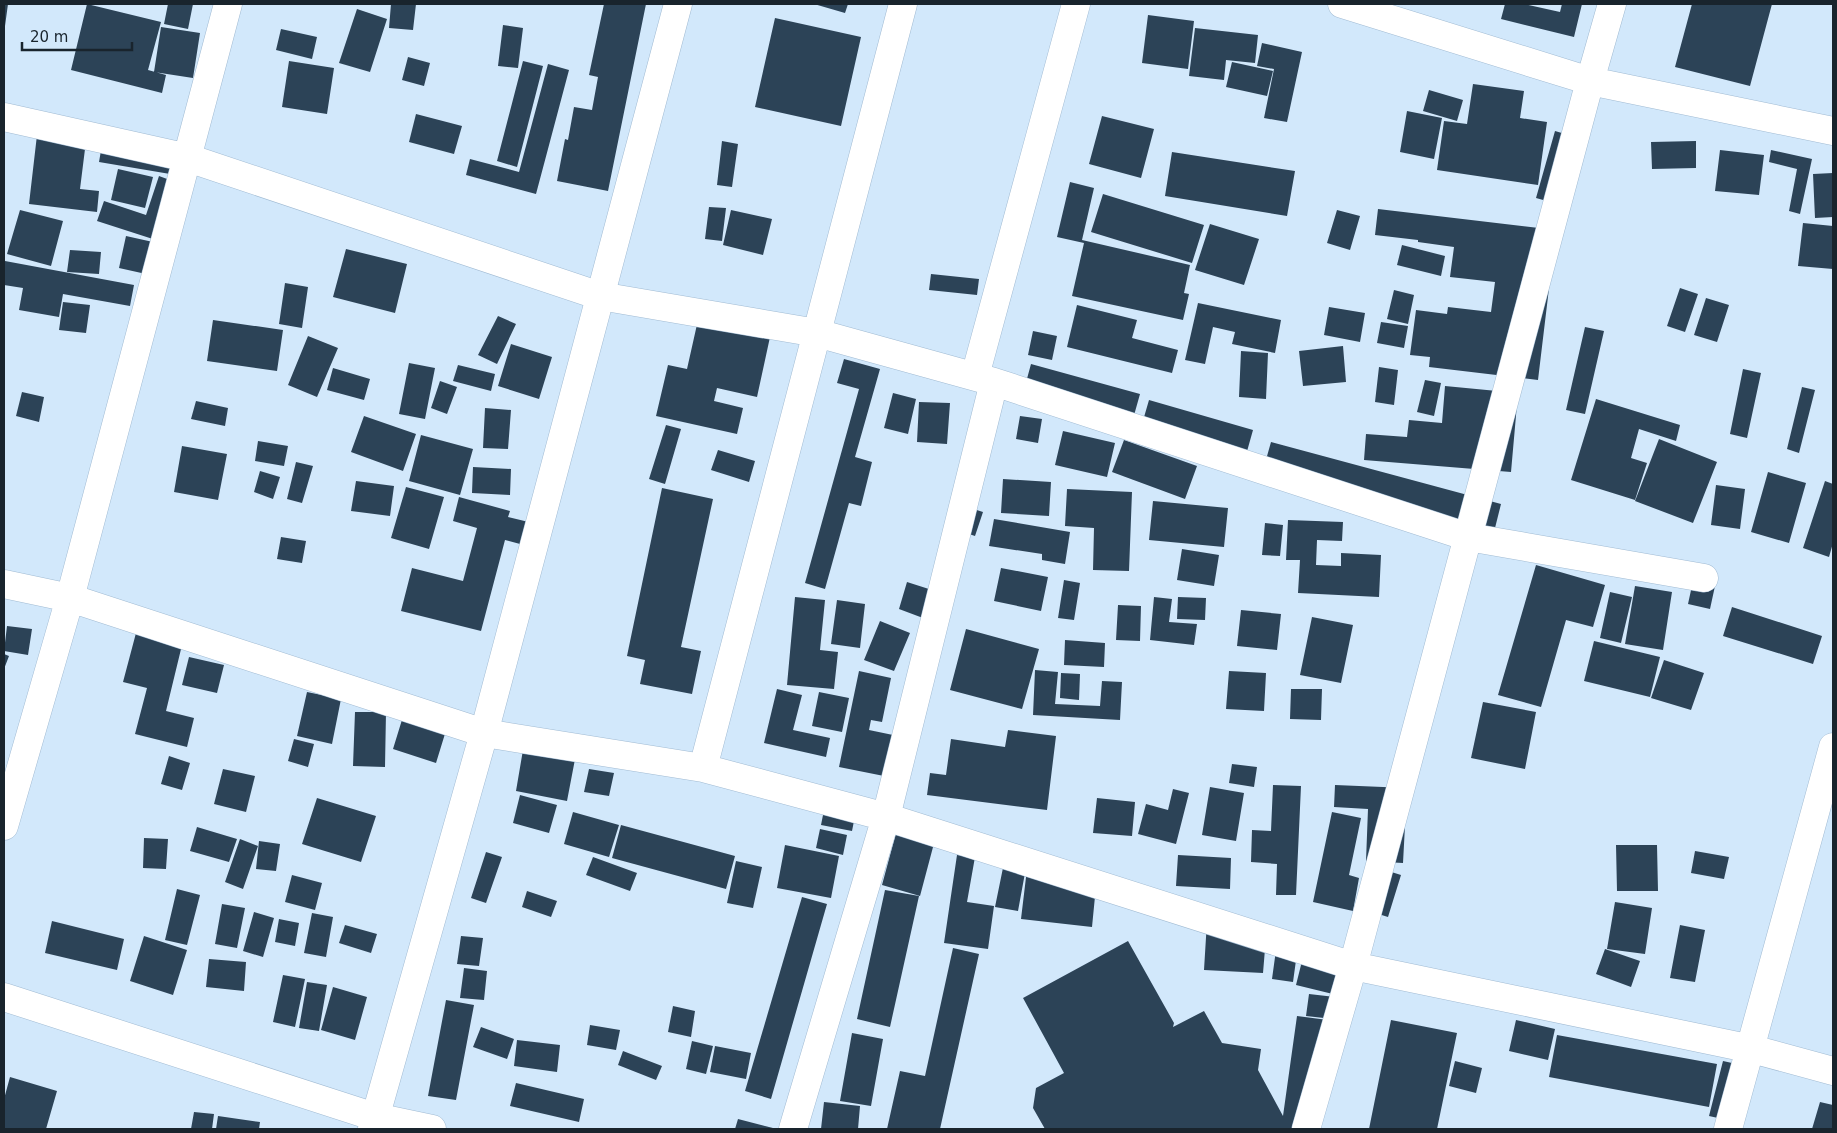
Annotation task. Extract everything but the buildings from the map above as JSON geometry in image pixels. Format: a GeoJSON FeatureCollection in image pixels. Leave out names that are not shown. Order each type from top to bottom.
{"type":"FeatureCollection","features":[{"type":"Feature","properties":{"kind":"street"},"geometry":{"type":"LineString","coordinates":[[4,826],[70,598],[228,4]]}},
{"type":"Feature","properties":{"kind":"street"},"geometry":{"type":"LineString","coordinates":[[373,1123],[484,733],[678,4]]}},
{"type":"Feature","properties":{"kind":"street"},"geometry":{"type":"LineString","coordinates":[[703,768],[903,4]]}},
{"type":"Feature","properties":{"kind":"street"},"geometry":{"type":"LineString","coordinates":[[792,1129],[886,817],[984,379],[1076,4]]}},
{"type":"Feature","properties":{"kind":"street"},"geometry":{"type":"LineString","coordinates":[[1342,4],[1590,81],[1833,132]]}},
{"type":"Feature","properties":{"kind":"street"},"geometry":{"type":"LineString","coordinates":[[1306,1129],[1353,966],[1612,4]]}},
{"type":"Feature","properties":{"kind":"street"},"geometry":{"type":"LineString","coordinates":[[4,117],[188,158],[600,296],[817,333],[984,379],[1468,537],[1704,578]]}},
{"type":"Feature","properties":{"kind":"street"},"geometry":{"type":"LineString","coordinates":[[4,584],[70,598],[484,733],[703,768],[886,817],[1353,966],[1752,1049],[1833,1071]]}},
{"type":"Feature","properties":{"kind":"street"},"geometry":{"type":"LineString","coordinates":[[1728,1129],[1752,1049],[1833,747]]}},
{"type":"Feature","properties":{"kind":"street"},"geometry":{"type":"LineString","coordinates":[[4,998],[373,1123],[432,1129]]}}]}
